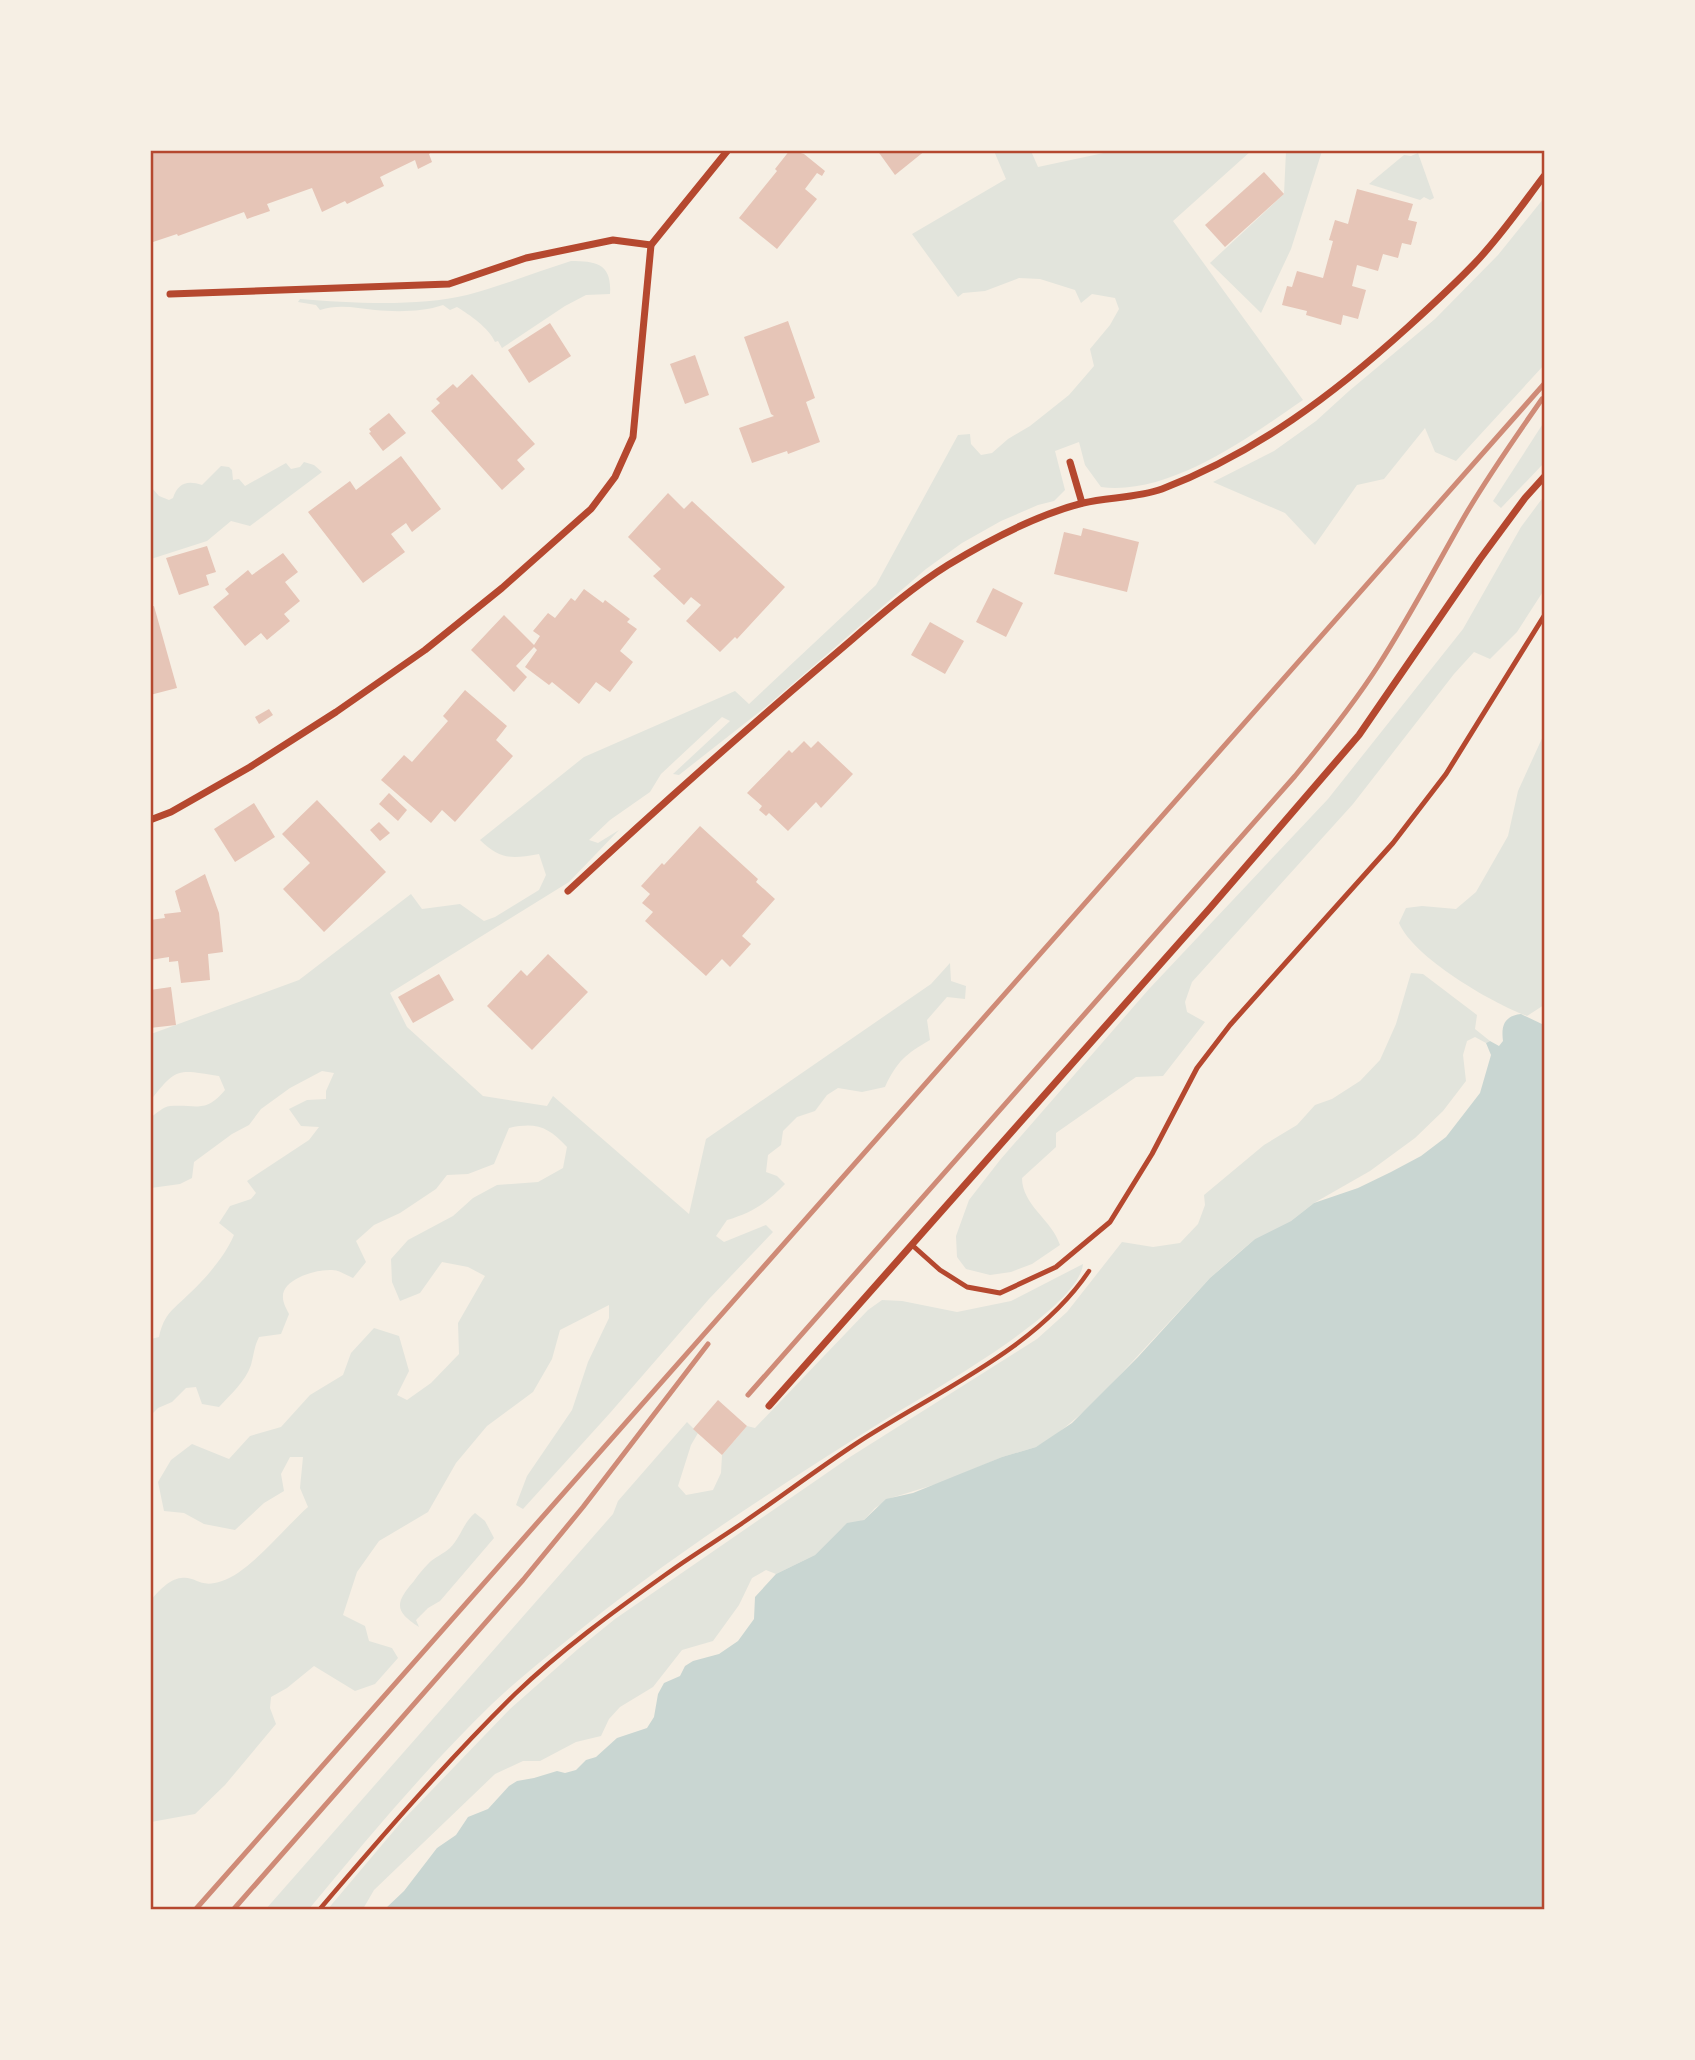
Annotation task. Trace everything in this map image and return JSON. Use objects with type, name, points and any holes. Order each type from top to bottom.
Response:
[{"type":"street","points":[[150,820],[171,812],[250,767],[425,650],[502,588],[591,509],[615,477],[633,437],[651,245],[727,150]]},
{"type":"street","points":[[568,891],[668,799],[914,589],[948,565],[992,540],[1082,503],[1157,490],[1218,464],[1295,419],[1358,372],[1448,290],[1485,251],[1545,176]]},
{"type":"street","points":[[170,294],[449,284],[526,258],[613,240],[651,245]]},
{"type":"street","points":[[1070,462],[1082,503]]},
{"type":"street","points":[[769,1406],[1210,908],[1359,734],[1480,559],[1525,498],[1545,477]]},
{"type":"lane","points":[[912,1245],[940,1270],[967,1287],[1000,1293],[1056,1268],[1110,1222],[1152,1154],[1197,1068],[1230,1025],[1401,833],[1446,774],[1545,616]]},
{"type":"path","points":[[319,1909],[463,1748],[517,1692],[569,1646],[666,1574],[858,1443],[1018,1343],[1055,1313],[1091,1268]]},
{"type":"shaded area","points":[[994,151],[1031,151],[1038,167],[1113,151],[1251,151],[1173,221],[1303,400],[1208,461],[1154,482],[1127,487],[1101,487],[1085,465],[1079,442],[1055,451],[1065,490],[1054,501],[1001,521],[962,543],[926,569],[768,705],[679,775],[673,774],[730,721],[722,717],[661,774],[650,792],[610,820],[589,840],[598,843],[619,830],[569,882],[390,993],[407,1027],[483,1096],[547,1106],[553,1096],[689,1214],[706,1139],[931,984],[950,963],[951,981],[966,986],[965,999],[947,997],[927,1020],[930,1040],[903,1059],[885,1087],[862,1092],[838,1088],[827,1095],[815,1111],[797,1117],[783,1131],[781,1145],[768,1155],[766,1172],[777,1176],[785,1184],[759,1206],[727,1220],[716,1236],[724,1242],[766,1225],[773,1232],[709,1299],[523,1509],[516,1505],[527,1476],[572,1410],[588,1362],[609,1318],[609,1305],[560,1330],[552,1359],[533,1392],[487,1426],[456,1463],[428,1512],[379,1541],[357,1572],[343,1615],[365,1626],[369,1641],[392,1648],[398,1658],[375,1684],[355,1691],[314,1666],[271,1697],[270,1708],[276,1724],[225,1785],[195,1814],[151,1822],[151,1600],[164,1586],[177,1579],[186,1578],[208,1584],[233,1576],[255,1559],[308,1507],[300,1488],[303,1457],[290,1457],[281,1474],[284,1491],[264,1503],[235,1530],[204,1524],[184,1513],[164,1511],[158,1482],[171,1460],[192,1444],[229,1459],[250,1436],[281,1427],[310,1395],[343,1375],[351,1353],[374,1328],[399,1336],[409,1371],[397,1395],[407,1400],[431,1383],[459,1354],[458,1323],[485,1276],[468,1267],[442,1262],[420,1293],[400,1301],[392,1282],[391,1259],[408,1240],[453,1216],[473,1198],[497,1185],[538,1182],[563,1168],[567,1147],[548,1131],[535,1126],[509,1128],[494,1164],[468,1174],[447,1175],[436,1189],[400,1213],[374,1225],[356,1241],[366,1262],[353,1278],[337,1271],[326,1270],[301,1276],[288,1285],[283,1298],[289,1314],[281,1334],[259,1337],[245,1377],[219,1407],[202,1404],[196,1387],[186,1388],[172,1402],[158,1408],[151,1415],[151,1339],[159,1337],[170,1312],[203,1280],[226,1251],[234,1235],[219,1223],[230,1206],[251,1199],[256,1193],[247,1181],[309,1140],[319,1127],[301,1126],[289,1109],[307,1100],[326,1099],[326,1091],[334,1073],[322,1071],[290,1088],[261,1109],[249,1125],[194,1162],[192,1178],[180,1184],[151,1188],[151,1117],[170,1106],[206,1105],[225,1090],[219,1076],[187,1072],[173,1076],[151,1100],[151,1034],[299,980],[411,894],[422,909],[460,904],[484,921],[539,890],[546,875],[539,854],[521,857],[501,855],[480,840],[584,757],[735,691],[749,704],[876,585],[958,435],[970,434],[971,444],[981,455],[992,453],[1069,395],[1094,366],[1090,349],[1110,325],[1119,309],[1115,298],[1092,294],[1081,303],[1075,290],[1040,279],[1019,278],[985,291],[963,293],[958,297],[912,234],[1006,179]]},
{"type":"shaded area","points":[[1286,151],[1322,151],[1291,249],[1261,313],[1210,263],[1284,194]]},
{"type":"shaded area","points":[[1418,153],[1434,198],[1430,200],[1424,197],[1420,200],[1369,184],[1404,155]]},
{"type":"shaded area","points":[[1544,198],[1544,365],[1456,461],[1435,452],[1425,428],[1384,479],[1357,485],[1315,545],[1285,513],[1213,482],[1274,451],[1316,421],[1435,319],[1498,255]]},
{"type":"shaded area","points":[[571,261],[601,266],[608,276],[610,294],[586,295],[502,348],[484,327],[457,307],[450,310],[443,305],[400,311],[341,307],[320,310],[316,305],[298,302],[300,299],[384,303],[448,299]]},
{"type":"shaded area","points":[[1544,422],[1544,463],[1501,508],[1493,501]]},
{"type":"shaded area","points":[[304,462],[314,465],[322,472],[250,526],[231,521],[207,541],[151,559],[151,487],[159,496],[169,500],[184,484],[202,485],[221,466],[229,467],[233,480],[239,479],[245,486],[286,463],[291,469],[300,467]]},
{"type":"shaded area","points":[[1544,496],[1544,590],[1517,632],[1490,659],[1474,652],[1353,804],[1192,982],[1185,1002],[1187,1012],[1205,1022],[1163,1076],[1136,1077],[1056,1133],[1056,1147],[1022,1178],[1027,1196],[1060,1245],[1032,1264],[1011,1272],[990,1275],[966,1269],[957,1257],[956,1236],[969,1200],[1000,1160],[1149,989],[1328,799],[1463,629],[1521,527]]},
{"type":"shaded area","points":[[1544,734],[1544,1005],[1527,1016],[1494,1001],[1456,978],[1420,950],[1407,937],[1399,923],[1406,908],[1422,906],[1456,909],[1476,892],[1508,836],[1518,791]]},
{"type":"shaded area","points":[[1411,973],[1423,974],[1477,1015],[1475,1029],[1490,1041],[1486,1043],[1475,1037],[1467,1041],[1463,1055],[1466,1081],[1443,1111],[1415,1138],[1370,1171],[1314,1203],[1291,1221],[1255,1239],[1210,1278],[1093,1404],[1051,1439],[943,1482],[891,1498],[875,1508],[864,1520],[842,1528],[815,1555],[776,1574],[766,1570],[752,1578],[739,1605],[713,1641],[682,1650],[653,1687],[620,1707],[609,1719],[601,1736],[576,1742],[540,1761],[523,1761],[495,1774],[374,1890],[363,1909],[327,1910],[403,1820],[510,1709],[615,1619],[850,1457],[1037,1339],[1067,1312],[1122,1242],[1153,1247],[1180,1243],[1198,1224],[1205,1205],[1204,1195],[1264,1145],[1297,1125],[1315,1105],[1332,1099],[1360,1081],[1380,1060],[1396,1024]]},
{"type":"shaded area","points":[[1521,1014],[1544,1025],[1544,1909],[385,1909],[404,1891],[437,1848],[456,1835],[468,1817],[488,1809],[509,1786],[517,1781],[557,1771],[565,1773],[576,1770],[617,1738],[647,1728],[654,1717],[658,1694],[664,1683],[680,1676],[685,1666],[693,1661],[719,1654],[738,1641],[754,1619],[755,1597],[776,1574],[815,1555],[847,1523],[864,1520],[886,1499],[913,1493],[1002,1457],[1036,1447],[1072,1423],[1138,1357],[1210,1278],[1255,1239],[1291,1221],[1314,1203],[1358,1188],[1421,1156],[1446,1137],[1480,1093],[1491,1055],[1486,1043],[1490,1041],[1499,1046],[1503,1041],[1507,1019]]},
{"type":"shaded area","points":[[1083,1264],[1075,1282],[1057,1303],[1031,1326],[724,1524],[643,1581],[528,1672],[444,1753],[309,1909],[265,1910],[613,1514],[618,1501],[687,1422],[698,1433],[691,1445],[678,1486],[686,1495],[713,1490],[721,1473],[722,1455],[747,1426],[755,1428],[868,1310],[882,1300],[902,1301],[957,1312],[1011,1301]]},
{"type":"shaded area","points":[[475,1513],[485,1521],[494,1538],[440,1601],[416,1620],[419,1627],[401,1611],[403,1595],[433,1559],[454,1544]]},
{"type":"building","points":[[150,150],[434,150],[429,154],[432,162],[418,169],[415,160],[380,177],[384,186],[347,204],[345,201],[322,212],[312,188],[267,204],[270,211],[247,219],[244,212],[178,236],[177,234],[153,242],[150,235]]},
{"type":"building","points":[[790,150],[804,154],[825,171],[822,176],[817,173],[805,189],[817,199],[777,249],[739,218],[777,171],[775,169]]},
{"type":"building","points":[[877,150],[926,150],[895,175]]},
{"type":"building","points":[[1264,172],[1284,194],[1225,247],[1205,225]]},
{"type":"building","points":[[1357,189],[1413,204],[1408,220],[1417,222],[1411,245],[1402,243],[1398,258],[1383,254],[1378,271],[1357,265],[1352,286],[1366,290],[1358,319],[1343,315],[1341,325],[1306,315],[1307,311],[1282,305],[1287,286],[1292,287],[1297,271],[1323,278],[1333,241],[1329,240],[1335,220],[1348,224]]},
{"type":"building","points":[[788,321],[815,398],[806,402],[820,442],[752,463],[739,428],[774,416],[744,337]]},
{"type":"building","points":[[550,323],[571,356],[529,383],[508,350]]},
{"type":"building","points":[[695,355],[709,395],[685,404],[670,364]]},
{"type":"building","points":[[472,374],[535,444],[517,460],[525,469],[502,490],[431,411],[440,403],[436,399],[453,384],[457,388]]},
{"type":"building","points":[[389,413],[406,433],[383,451],[369,433],[369,429]]},
{"type":"building","points":[[401,456],[441,509],[412,532],[406,523],[391,534],[405,552],[363,583],[308,512],[350,481],[356,490]]},
{"type":"building","points":[[668,493],[684,509],[692,501],[785,587],[737,639],[735,637],[720,652],[686,621],[701,605],[691,597],[684,605],[653,576],[661,569],[628,537]]},
{"type":"building","points":[[1083,528],[1139,542],[1127,592],[1054,574],[1064,532],[1081,536]]},
{"type":"building","points":[[207,546],[216,572],[206,575],[209,585],[179,595],[166,558]]},
{"type":"building","points":[[283,553],[298,572],[285,582],[300,601],[284,614],[290,621],[267,640],[261,633],[245,646],[213,607],[229,594],[225,589],[248,570],[252,575]]},
{"type":"building","points":[[993,588],[1023,603],[1006,637],[976,622]]},
{"type":"building","points":[[584,589],[603,603],[605,600],[630,619],[627,622],[637,629],[620,651],[633,662],[610,692],[596,682],[579,704],[552,682],[549,685],[525,667],[537,650],[534,647],[516,666],[527,677],[514,692],[471,650],[504,615],[534,645],[540,636],[533,631],[548,613],[555,618],[571,598],[575,601]]},
{"type":"building","points":[[154,606],[177,688],[150,695],[150,607]]},
{"type":"building","points":[[930,622],[964,641],[945,674],[911,655]]},
{"type":"building","points":[[465,690],[507,726],[496,740],[513,756],[455,822],[442,810],[431,823],[381,780],[404,755],[412,762],[448,721],[443,716]]},
{"type":"building","points":[[269,709],[273,715],[259,724],[255,717]]},
{"type":"building","points":[[804,741],[811,748],[818,741],[853,774],[821,808],[816,802],[788,831],[769,813],[766,816],[759,810],[762,806],[747,793],[789,750],[792,753]]},
{"type":"building","points":[[389,793],[407,810],[398,821],[379,804]]},
{"type":"building","points":[[317,800],[386,872],[324,932],[283,889],[310,863],[282,834]]},
{"type":"building","points":[[254,803],[275,837],[235,862],[214,829]]},
{"type":"building","points":[[379,822],[390,833],[380,841],[370,830]]},
{"type":"building","points":[[700,826],[758,879],[756,882],[775,899],[742,936],[751,944],[730,967],[722,959],[706,976],[645,921],[653,912],[642,903],[650,894],[641,886]]},
{"type":"building","points":[[205,874],[219,913],[223,952],[208,954],[210,980],[181,983],[178,961],[169,962],[169,957],[150,960],[150,920],[165,918],[164,914],[181,912],[175,891]]},
{"type":"building","points":[[548,954],[588,992],[532,1050],[487,1006],[521,970],[527,976]]},
{"type":"building","points":[[439,974],[454,1000],[413,1023],[398,997]]},
{"type":"building","points":[[171,987],[176,1025],[150,1028],[150,990]]},
{"type":"building","points":[[718,1400],[747,1426],[722,1455],[693,1429]]},
{"type":"railway","points":[[195,1910],[1544,384]]},
{"type":"railway","points":[[748,1395],[1295,776],[1327,736],[1378,666],[1472,503],[1542,399]]},
{"type":"railway","points":[[233,1910],[523,1580],[583,1507],[708,1344]]}]
